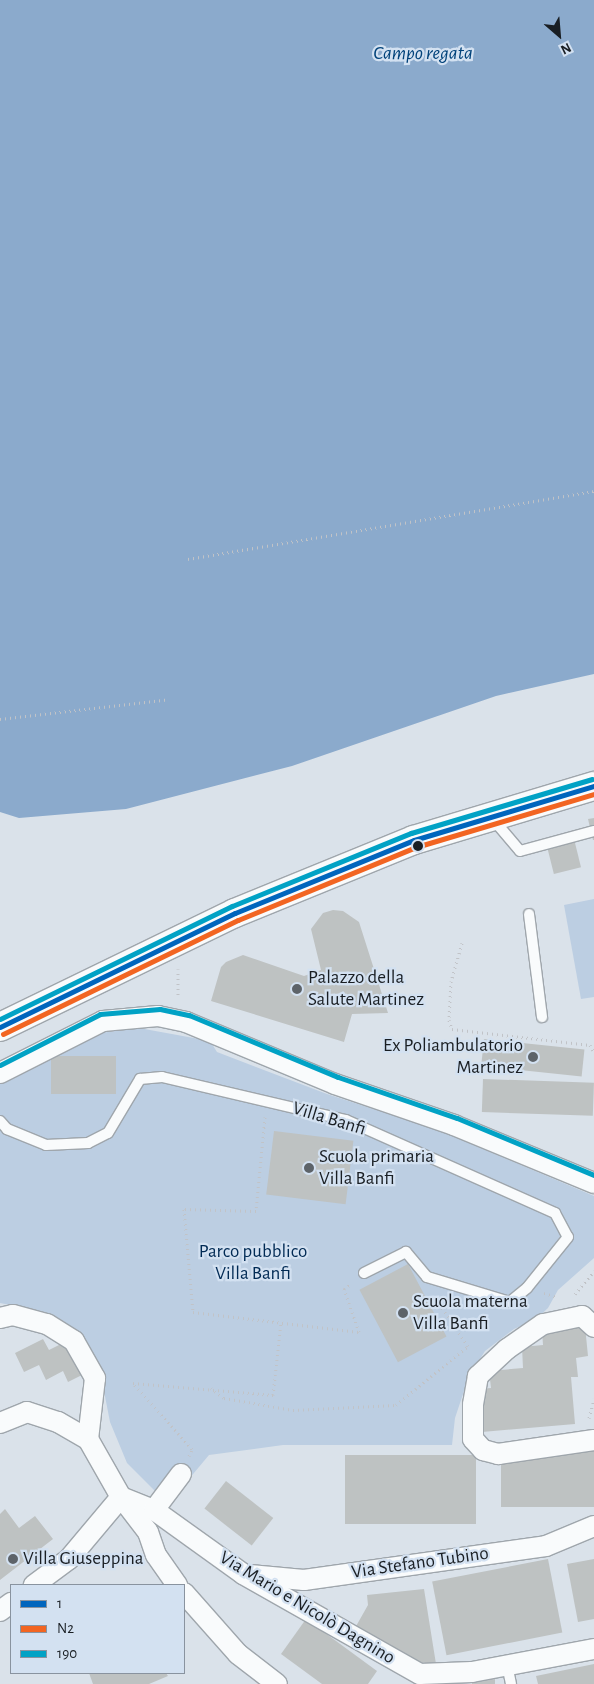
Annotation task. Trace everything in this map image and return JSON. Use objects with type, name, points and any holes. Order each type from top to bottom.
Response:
[{"type":"main road","points":[[0,1027],[235,913],[414,840],[594,786]]},
{"type":"street","points":[[0,1073],[102,1021],[158,1016],[178,1020],[335,1084],[454,1125],[594,1183]]},
{"type":"street","points":[[0,1318],[13,1315],[47,1324],[74,1341],[96,1378],[88,1439]]},
{"type":"street","points":[[594,1327],[582,1316],[543,1324],[507,1349],[478,1376],[474,1391],[473,1439],[483,1450],[498,1454],[594,1440]]},
{"type":"street","points":[[0,1423],[27,1412],[58,1422],[88,1439],[121,1497],[148,1532],[156,1555],[176,1584]]},
{"type":"street","points":[[154,1510],[181,1474]]},
{"type":"street","points":[[35,1584],[69,1559],[121,1497]]},
{"type":"street","name":"Via Mario e Nicolò Dagnino","points":[[121,1497],[154,1510],[243,1574],[420,1674],[472,1672],[509,1675],[594,1649]]},
{"type":"street","name":"Via Stefano Tubino","points":[[243,1574],[304,1580],[546,1546],[594,1526]]},
{"type":"street","points":[[185,1594],[238,1654],[277,1684]]},
{"type":"lane","points":[[491,817],[520,852],[594,831]]},
{"type":"lane","points":[[529,914],[542,1017]]},
{"type":"lane","name":"Villa Banfi","points":[[0,1121],[7,1129],[46,1145],[88,1143],[108,1133],[140,1079],[162,1077],[346,1120],[555,1213],[568,1238],[527,1288],[510,1302],[427,1277]]},
{"type":"lane","points":[[364,1273],[406,1252],[427,1277]]},
{"type":"path","points":[[188,559],[594,491]]},
{"type":"path","points":[[0,719],[169,699]]},
{"type":"path","points":[[462,943],[451,981],[449,1020],[452,1029],[590,1044],[594,1052]]},
{"type":"path","points":[[178,961],[178,1020]]},
{"type":"path","points":[[267,1102],[256,1211],[184,1209],[193,1312],[359,1332],[344,1289],[364,1273]]},
{"type":"path","points":[[570,1300],[594,1271]]},
{"type":"path","points":[[211,1388],[224,1398],[293,1410],[396,1405],[468,1346],[439,1307],[427,1277]]},
{"type":"path","points":[[527,1288],[564,1299]]},
{"type":"path","points":[[181,1474],[192,1449],[134,1383],[273,1394],[280,1323]]},
{"type":"green space","points":[[594,899],[594,997],[581,999],[564,905]]},
{"type":"green space","name":"Parco pubblico Villa Banfi","points":[[139,1028],[210,1041],[217,1052],[327,1094],[438,1130],[594,1196],[594,1258],[558,1290],[548,1308],[536,1319],[514,1329],[485,1351],[469,1376],[455,1418],[452,1445],[283,1445],[209,1455],[168,1504],[127,1463],[110,1422],[102,1381],[92,1351],[73,1330],[41,1311],[0,1303],[0,1083],[92,1034]]},
{"type":"water","name":"Campo regata","points":[[0,0],[594,0],[594,674],[496,696],[292,766],[126,809],[19,818],[0,812]]},
{"type":"building","points":[[594,818],[594,840],[593,840],[588,819]]},
{"type":"building","points":[[574,839],[581,867],[554,874],[547,846]]},
{"type":"building","name":"Palazzo della Salute Martinez","points":[[333,910],[343,911],[359,922],[388,1013],[352,1014],[344,1042],[211,1001],[221,967],[226,962],[243,955],[304,976],[321,970],[311,929],[323,913]]},
{"type":"building","name":"Ex Poliambulatorio Martinez","points":[[484,1039],[584,1050],[582,1076],[481,1066]]},
{"type":"building","points":[[51,1056],[116,1056],[116,1094],[51,1094]]},
{"type":"building","points":[[483,1079],[594,1083],[593,1116],[482,1112]]},
{"type":"building","name":"Scuola primaria Villa Banfi","points":[[274,1131],[353,1141],[346,1204],[266,1195]]},
{"type":"building","name":"Scuola materna Villa Banfi","points":[[408,1264],[446,1336],[398,1362],[359,1290]]},
{"type":"building","points":[[585,1326],[588,1356],[576,1358],[578,1377],[571,1377],[575,1424],[482,1432],[479,1389],[491,1388],[489,1371],[523,1368],[522,1347],[543,1345],[542,1330]]},
{"type":"building","points":[[43,1339],[49,1350],[65,1342],[82,1375],[68,1382],[63,1371],[46,1380],[39,1365],[24,1372],[15,1353]]},
{"type":"building","points":[[501,1447],[594,1447],[594,1507],[501,1507]]},
{"type":"building","points":[[345,1455],[476,1455],[476,1524],[345,1524]]},
{"type":"building","points":[[226,1481],[273,1518],[252,1546],[204,1509]]},
{"type":"building","name":"Villa Giuseppina","points":[[5,1509],[19,1528],[35,1516],[53,1539],[0,1580],[0,1514]]},
{"type":"building","points":[[548,1559],[562,1633],[446,1655],[432,1582]]},
{"type":"building","points":[[594,1559],[594,1619],[578,1622],[567,1564]]},
{"type":"building","points":[[424,1589],[436,1664],[416,1662],[355,1628],[368,1605],[367,1595]]},
{"type":"building","points":[[306,1619],[377,1671],[368,1684],[322,1684],[281,1654]]},
{"type":"building","points":[[594,1664],[594,1684],[538,1684],[536,1676]]},
{"type":"building","points":[[89,1674],[167,1674],[168,1676],[149,1684],[93,1684]]},
{"type":"building","points":[[495,1679],[495,1684],[472,1684],[472,1683]]},
{"type":"transit line","name":"190","points":[[0,1019],[232,906],[411,833],[592,779]]},
{"type":"transit line","name":"1","points":[[0,1027],[235,913],[414,840],[594,786]]},
{"type":"transit line","name":"N2","points":[[3,1034],[238,920],[416,847],[594,794]]},
{"type":"transit line","name":"190","points":[[0,1065],[100,1014],[160,1009],[189,1015],[338,1077],[457,1118],[594,1175]]},
{"type":"place","name":"Palazzo della Salute Martinez","points":[[297,989]]},
{"type":"place","name":"Ex Poliambulatorio Martinez","points":[[533,1057]]},
{"type":"place","name":"Scuola primaria Villa Banfi","points":[[309,1168]]},
{"type":"place","name":"Scuola materna Villa Banfi","points":[[403,1313]]},
{"type":"place","name":"Villa Giuseppina","points":[[13,1559]]}]
